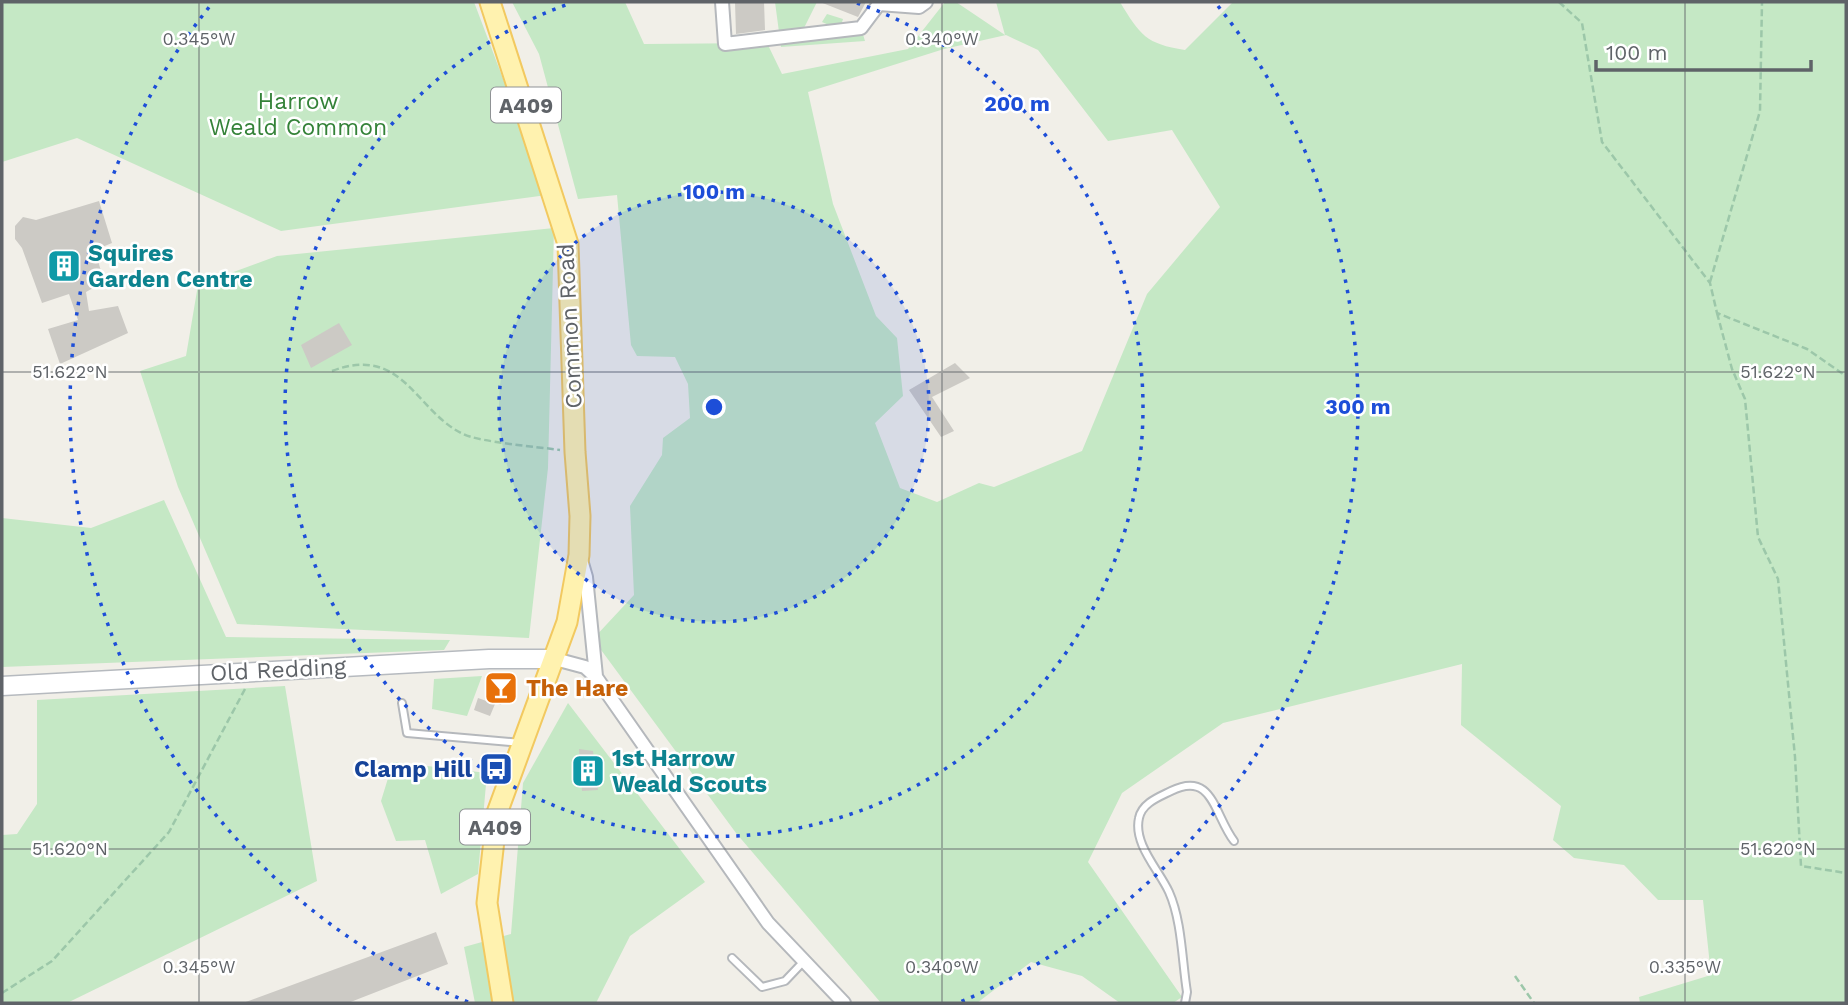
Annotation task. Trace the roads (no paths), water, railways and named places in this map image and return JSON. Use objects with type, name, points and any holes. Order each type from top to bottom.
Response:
[{"type":"main road","name":"Common Road","points":[[490,2],[568,244],[575,452],[580,516],[579,555],[574,595],[555,659]]},
{"type":"main road","name":"A409","points":[[503,1003],[487,903],[496,813],[555,659]]},
{"type":"street","points":[[722,2],[725,44],[862,28],[879,4],[919,7],[926,2]]},
{"type":"street","points":[[579,555],[586,577],[596,677]]},
{"type":"street","name":"Old Redding","points":[[2,686],[489,659],[555,659]]},
{"type":"street","points":[[555,659],[585,667],[596,677],[768,923],[845,1003]]},
{"type":"lane","points":[[402,703],[407,733],[523,743]]},
{"type":"lane","points":[[1185,1003],[1187,992],[1170,893],[1140,836],[1139,817],[1148,803],[1186,783],[1198,785],[1214,802],[1223,826],[1234,841]]},
{"type":"lane","points":[[732,958],[762,987],[785,981],[804,961]]},
{"type":"place","name":"Squires Garden Centre","points":[[64,266]]},
{"type":"place","name":"The Hare","points":[[501,688]]},
{"type":"place","name":"Clamp Hill","points":[[496,769]]},
{"type":"place","name":"1st Harrow Weald Scouts","points":[[588,771]]},
{"type":"park label","name":"Harrow Weald Common","points":[[298,114]]}]
